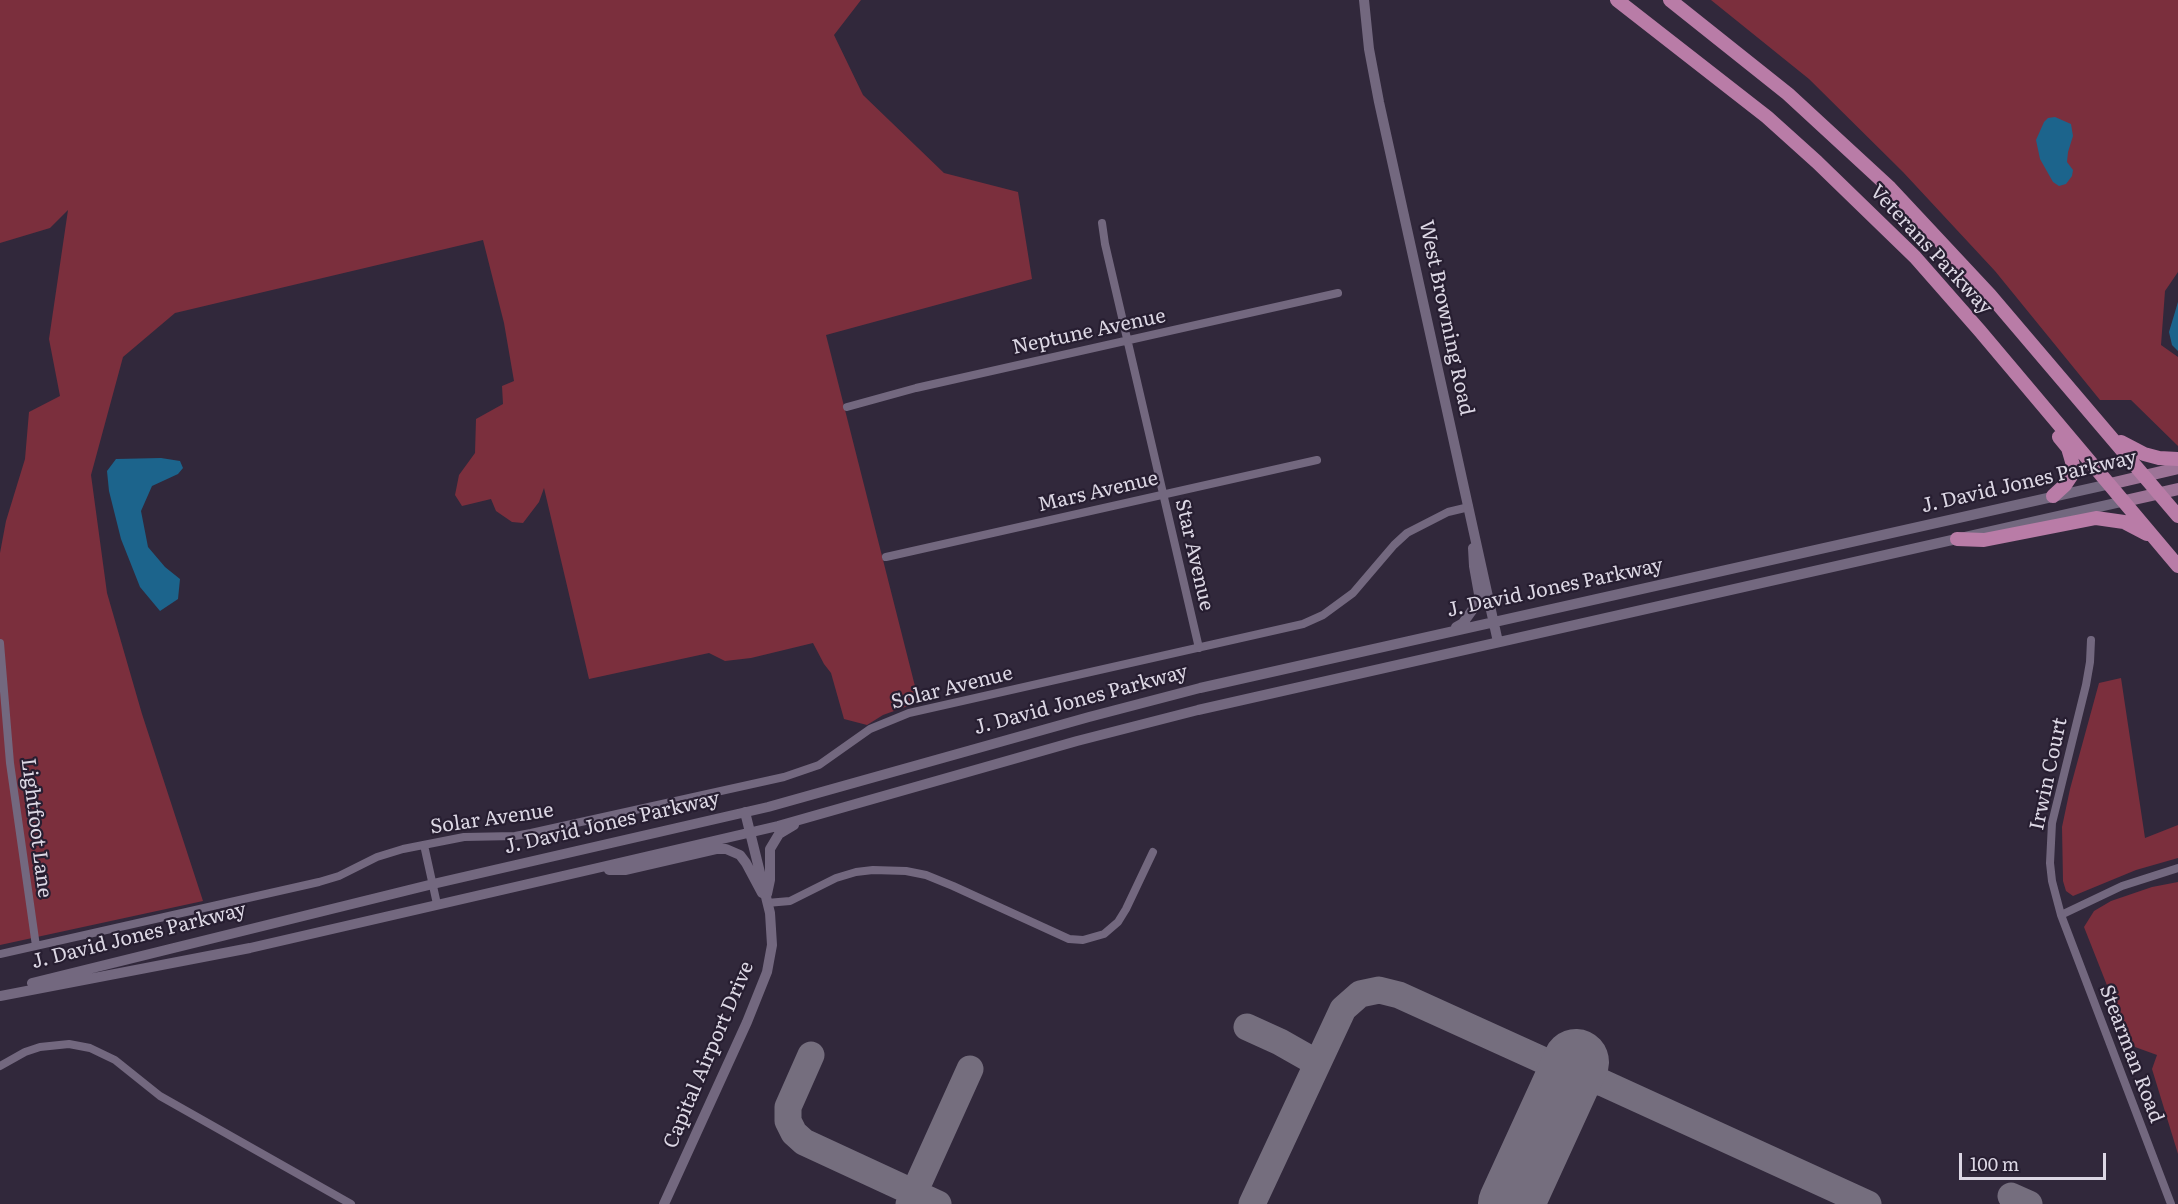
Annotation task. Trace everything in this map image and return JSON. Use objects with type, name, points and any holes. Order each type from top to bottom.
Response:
[{"type":"highway","name":"Veterans Parkway","points":[[1617,0],[1767,117],[1915,257],[2178,566]]},
{"type":"highway","name":"Veterans Parkway","points":[[1670,0],[1788,94],[1890,188],[1983,287],[2178,516]]},
{"type":"highway","points":[[1980,331],[1986,350],[2058,435],[2072,457],[2071,476],[2053,496]]},
{"type":"highway","points":[[2108,433],[2129,448],[2144,454],[2178,459]]},
{"type":"highway","points":[[1957,539],[1984,540],[2096,518],[2113,519],[2135,526],[2163,549]]},
{"type":"main road","name":"West Browning Road","points":[[1364,0],[1373,72],[1498,642]]},
{"type":"main road","name":"J. David Jones Parkway","points":[[0,992],[433,884],[857,784],[1078,720],[1200,688],[2178,468]]},
{"type":"main road","name":"J. David Jones Parkway","points":[[0,996],[250,948],[750,833],[1077,741],[1198,710],[2178,489]]},
{"type":"main road","points":[[1447,632],[1463,623],[1478,602],[1473,524]]},
{"type":"main road","name":"Capital Airport Drive","points":[[664,1204],[765,981],[772,945],[767,900],[745,812]]},
{"type":"main road","points":[[767,900],[770,880],[769,858],[773,843],[779,834],[808,817]]},
{"type":"main road","points":[[593,869],[626,870],[717,849],[726,849],[740,855],[767,900]]},
{"type":"street","name":"Star Avenue","points":[[1102,223],[1198,648]]},
{"type":"street","name":"Neptune Avenue","points":[[847,407],[916,388],[1338,294]]},
{"type":"street","name":"Mars Avenue","points":[[886,557],[1317,460]]},
{"type":"street","name":"Solar Avenue","points":[[0,954],[319,882],[339,876],[377,857],[424,845],[464,837],[514,836],[531,833],[784,777],[819,765],[870,729],[909,713],[1303,624],[1323,615],[1353,593],[1407,533],[1448,512],[1469,507]]},
{"type":"street","name":"Irwin Court","points":[[2061,915],[2050,863],[2052,823],[2086,685],[2091,640]]},
{"type":"street","name":"Lightfoot Lane","points":[[0,643],[12,775],[36,946]]},
{"type":"street","points":[[424,845],[437,904]]},
{"type":"street","points":[[767,900],[790,901],[836,878],[856,872],[906,871],[926,875],[953,886],[1069,939],[1083,940],[1104,934],[1118,922],[1153,852]]},
{"type":"street","points":[[2061,915],[2122,886],[2178,868]]},
{"type":"street","name":"Stearman Road","points":[[2061,915],[2170,1204]]},
{"type":"street","points":[[0,1066],[25,1052],[40,1047],[69,1044],[104,1053],[160,1096],[351,1204]]},
{"type":"shaded area","points":[[0,0],[861,0],[834,35],[863,95],[944,173],[1018,192],[1032,279],[826,335],[919,702],[883,715],[867,725],[844,719],[831,673],[813,643],[751,658],[725,661],[709,653],[589,679],[544,488],[539,502],[523,523],[512,522],[496,511],[491,499],[462,506],[455,495],[459,475],[475,453],[476,419],[503,404],[502,386],[514,381],[504,323],[483,240],[175,313],[123,357],[91,475],[107,593],[142,714],[203,901],[0,945],[0,553],[6,521],[25,459],[29,412],[60,396],[49,339],[68,210],[50,228],[0,243]]},
{"type":"shaded area","points":[[1711,0],[2178,0],[2178,272],[2165,291],[2161,345],[2178,357],[2178,446],[2131,400],[2100,400],[1995,271],[1903,172],[1809,79]]},
{"type":"shaded area","points":[[2121,678],[2145,838],[2178,825],[2178,858],[2136,870],[2073,896],[2066,891],[2063,881],[2062,827],[2070,789],[2099,683]]},
{"type":"shaded area","points":[[2178,882],[2178,1154],[2152,1069],[2157,1055],[2135,1047],[2125,1031],[2084,927],[2094,911],[2111,901],[2152,887]]},
{"type":"water","points":[[2055,117],[2071,124],[2073,136],[2067,162],[2073,170],[2072,176],[2066,184],[2059,186],[2053,182],[2040,159],[2036,140],[2044,122],[2048,118]]},
{"type":"water","points":[[2178,302],[2178,351],[2172,345],[2169,332]]},
{"type":"water","points":[[161,458],[180,461],[183,468],[178,474],[152,486],[141,511],[148,547],[165,567],[180,579],[178,599],[160,611],[140,587],[121,539],[109,491],[107,471],[116,459]]},
{"type":"taxiway","points":[[1252,1204],[1343,1009],[1360,994],[1379,990],[1399,995],[1571,1073],[1603,1083],[1868,1204]]},
{"type":"taxiway","points":[[1247,1027],[1317,1063]]},
{"type":"taxiway","points":[[811,1055],[788,1107],[788,1121],[794,1133],[804,1142],[938,1204]]},
{"type":"taxiway","points":[[909,1204],[970,1069]]},
{"type":"taxiway","points":[[2011,1196],[2029,1204]]},
{"type":"runway","points":[[1511,1204],[1576,1062]]}]
